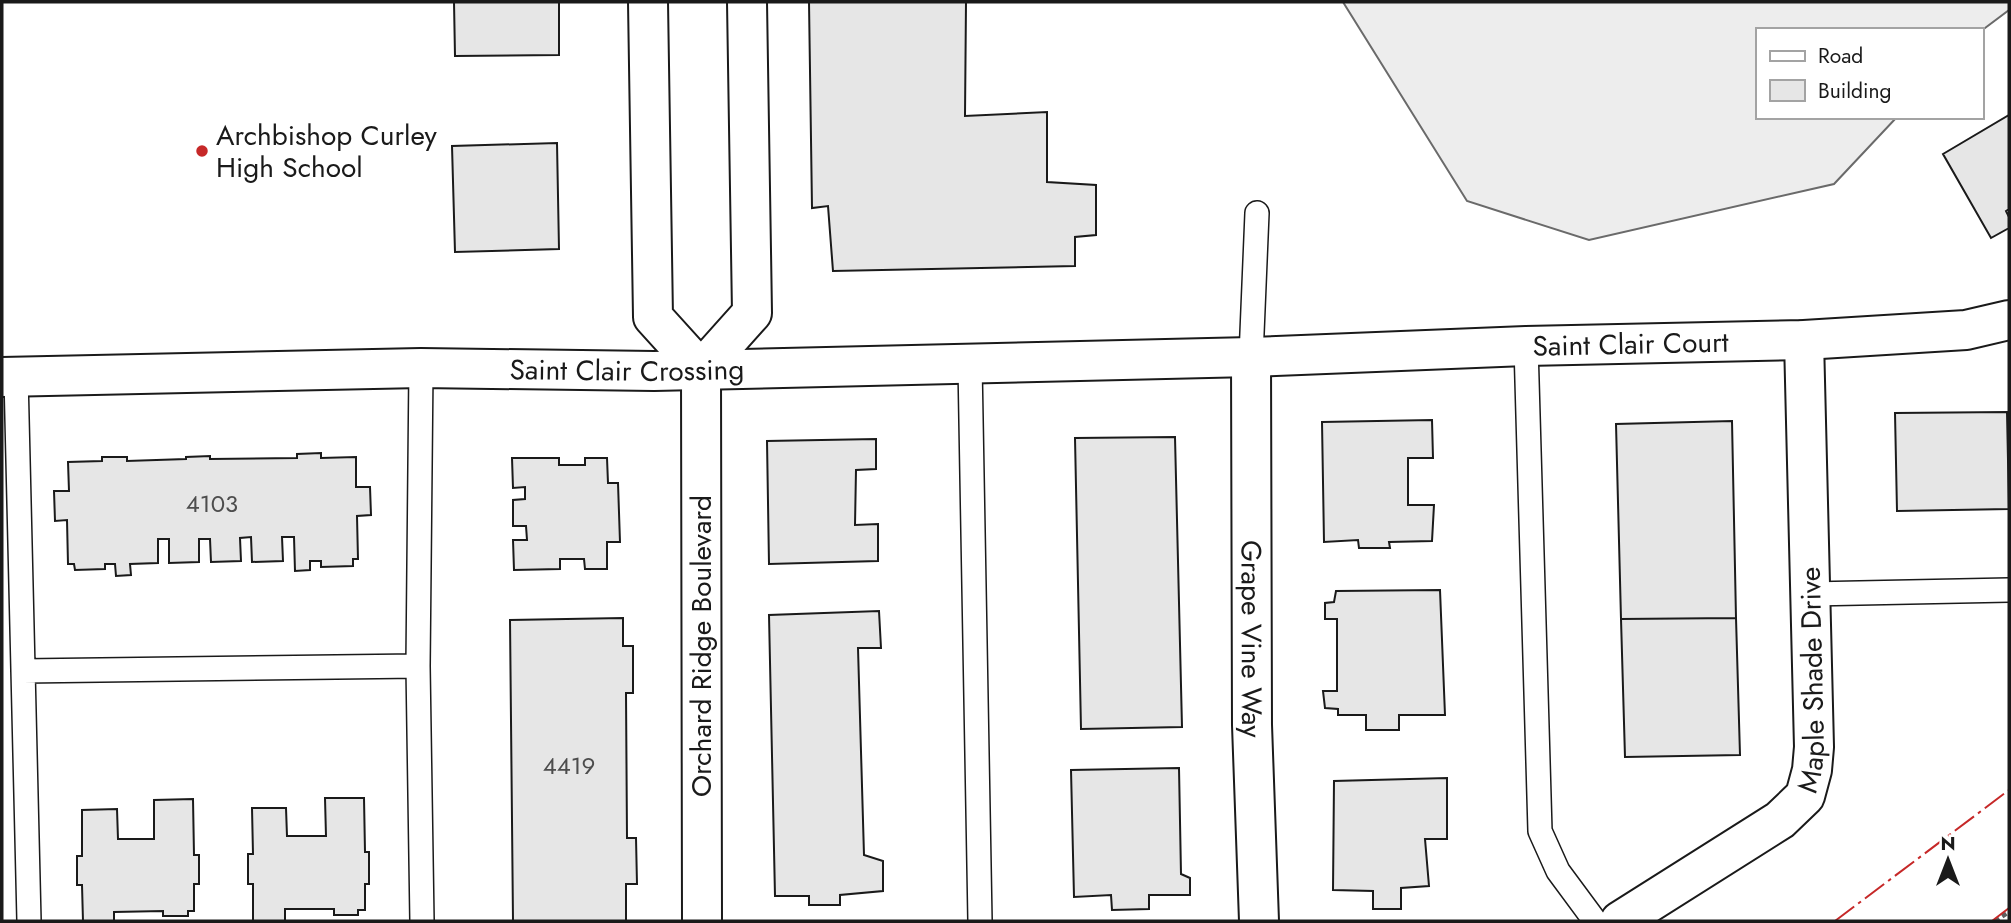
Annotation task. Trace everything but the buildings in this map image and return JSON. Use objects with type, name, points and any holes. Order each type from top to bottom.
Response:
[{"type":"street","points":[[648,2],[653,317],[701,370],[752,313],[747,2]]},
{"type":"street","name":"Saint Clair Court","points":[[1251,357],[1526,346],[1804,340],[1966,330],[2009,320]]},
{"type":"street","name":"Maple Shade Drive","points":[[1620,921],[1780,820],[1805,796],[1812,770],[1814,747],[1804,340]]},
{"type":"street","name":"Saint Clair Crossing","points":[[9,377],[421,368],[701,370],[1251,357]]},
{"type":"street","name":"Grape Vine Way","points":[[1251,357],[1252,725],[1259,921]]},
{"type":"street","name":"Orchard Ridge Boulevard","points":[[701,370],[702,921]]},
{"type":"lane","points":[[1251,357],[1256,213]]},
{"type":"lane","points":[[1526,346],[1540,831],[1558,871],[1595,921]]},
{"type":"lane","points":[[970,364],[980,921]]},
{"type":"lane","points":[[421,368],[418,666],[422,921]]},
{"type":"lane","points":[[9,377],[23,671],[29,921]]},
{"type":"lane","points":[[1810,594],[2009,590]]},
{"type":"lane","points":[[23,671],[418,666]]},
{"type":"path","points":[[1995,921],[2009,912]]},
{"type":"shaded area","points":[[1343,2],[2009,2],[2009,10],[1983,30],[1756,28],[1756,119],[1895,119],[1834,184],[1589,240],[1467,201]]},
{"type":"power","points":[[1835,921],[2009,790]]},
{"type":"power","points":[[1992,921],[2009,908]]},
{"type":"place","name":"Archbishop Curley High School","points":[[202,151]]}]
